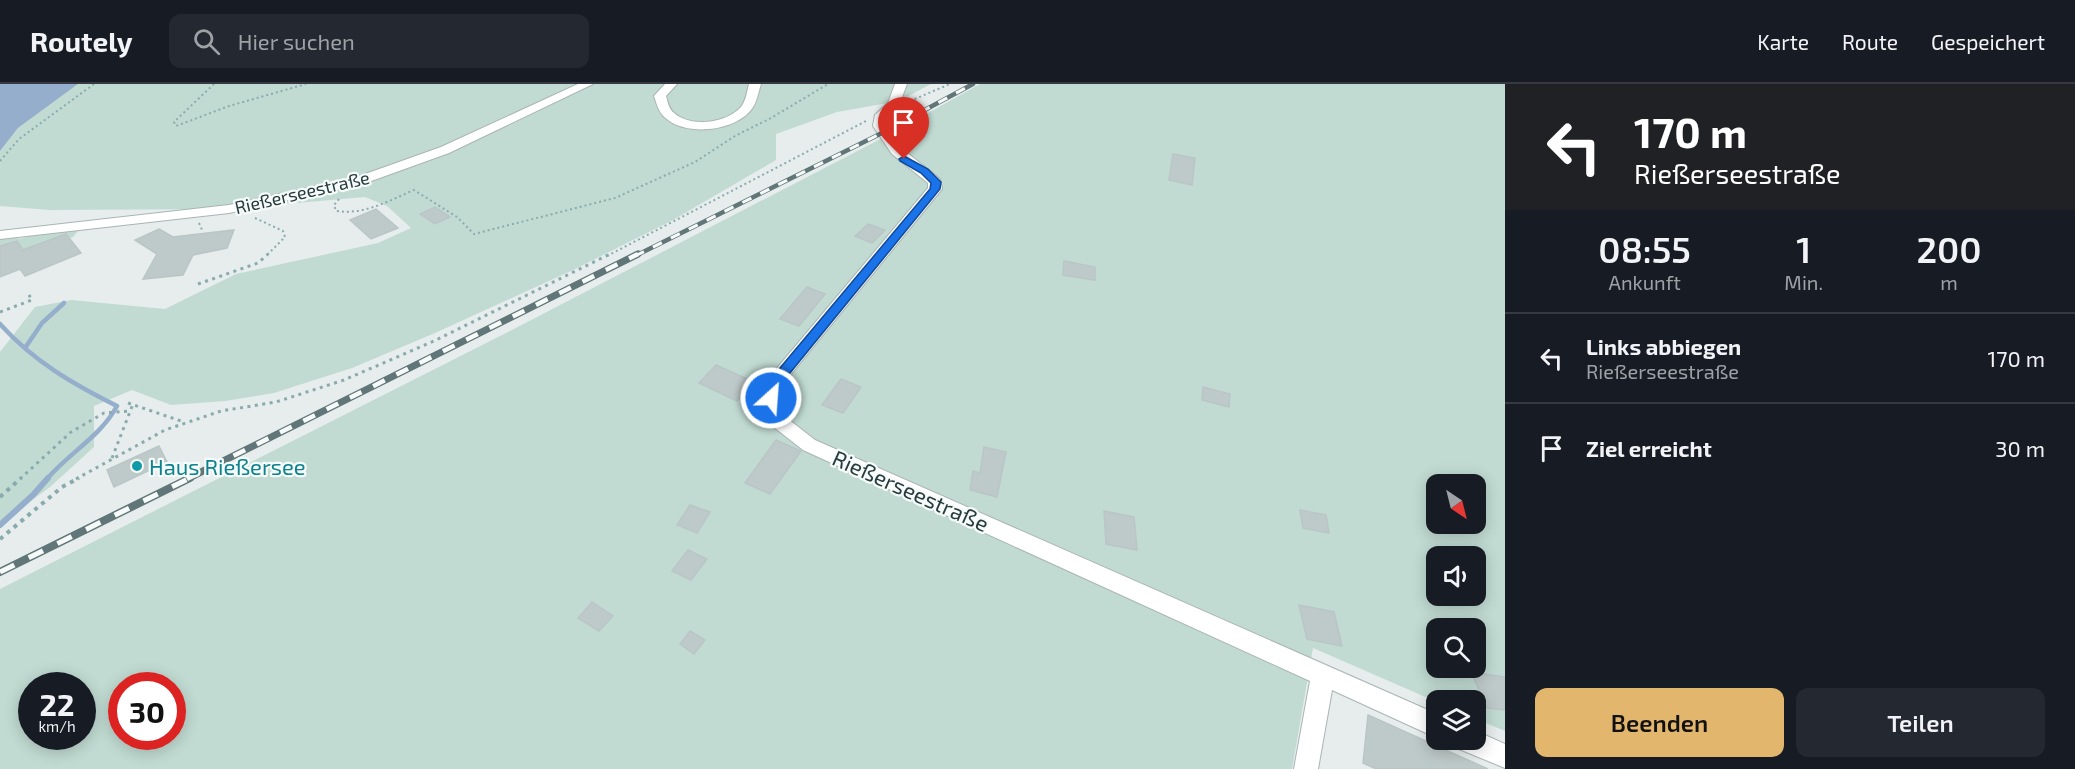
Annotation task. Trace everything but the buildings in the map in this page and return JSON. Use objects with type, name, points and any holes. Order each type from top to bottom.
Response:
[{"type":"street","name":"Rießerseestraße","points":[[0,235],[230,209],[349,183],[445,150],[587,84]]},
{"type":"street","points":[[670,84],[660,96],[661,109],[669,117],[702,126],[734,120],[748,108],[755,84]]},
{"type":"street","points":[[881,115],[893,105],[901,84]]},
{"type":"street","name":"Rießerseestraße","points":[[881,115],[879,126],[886,139],[904,159],[924,171],[936,182],[935,189],[784,371],[771,398],[781,423],[809,445],[1426,721]]},
{"type":"street","points":[[1306,769],[1323,675]]},
{"type":"street","points":[[1486,748],[1505,756]]},
{"type":"path","points":[[0,161],[19,139],[94,84]]},
{"type":"path","points":[[214,84],[174,122],[176,126],[229,106],[306,84]]},
{"type":"path","points":[[349,183],[347,192],[334,205],[336,211],[343,213],[365,211],[414,190],[449,212],[474,234],[615,198],[695,162],[735,136],[828,84]]},
{"type":"path","points":[[0,539],[62,487],[165,430],[221,411],[276,402],[333,384],[434,341],[676,222],[843,135],[857,125],[950,84]]},
{"type":"path","points":[[198,284],[258,263],[280,244],[285,237],[284,231],[250,216]]},
{"type":"path","points":[[0,312],[32,300],[29,295]]},
{"type":"path","points":[[128,402],[186,422]]},
{"type":"path","points":[[112,458],[133,404]]},
{"type":"path","points":[[0,497],[71,432],[104,413],[130,411]]},
{"type":"green space","points":[[78,84],[931,84],[899,101],[837,112],[776,134],[776,160],[673,220],[573,270],[352,368],[274,393],[225,401],[171,405],[132,390],[94,406],[94,447],[50,487],[0,523],[0,352],[35,307],[71,300],[165,309],[236,274],[378,243],[411,228],[387,206],[365,197],[229,209],[50,210],[0,206],[0,151],[18,128]]},
{"type":"green space","points":[[980,84],[1505,84],[1505,731],[1486,723],[1486,690],[1426,690],[1426,697],[1313,648],[1292,769],[0,769],[0,589],[506,333],[896,131]]},
{"type":"green space","points":[[78,231],[73,237],[70,238],[66,234],[23,250],[17,240],[0,246],[0,239],[17,236],[19,239],[33,235]]},
{"type":"water","points":[[0,84],[78,84],[18,128],[0,151]]},
{"type":"waterway","points":[[25,348],[42,323],[64,303]]},
{"type":"waterway","points":[[0,324],[54,371],[117,406],[102,427],[47,479]]},
{"type":"waterway","points":[[0,525],[48,478]]},
{"type":"railway","points":[[635,256],[882,133],[973,84]]},
{"type":"railway","points":[[187,479],[638,254]]},
{"type":"railway","points":[[0,572],[190,478]]},
{"type":"place","name":"Haus Rießersee","points":[[137,466]]},
{"type":"route","points":[[771,398],[784,371],[935,189],[936,182],[924,171],[904,159]]}]
